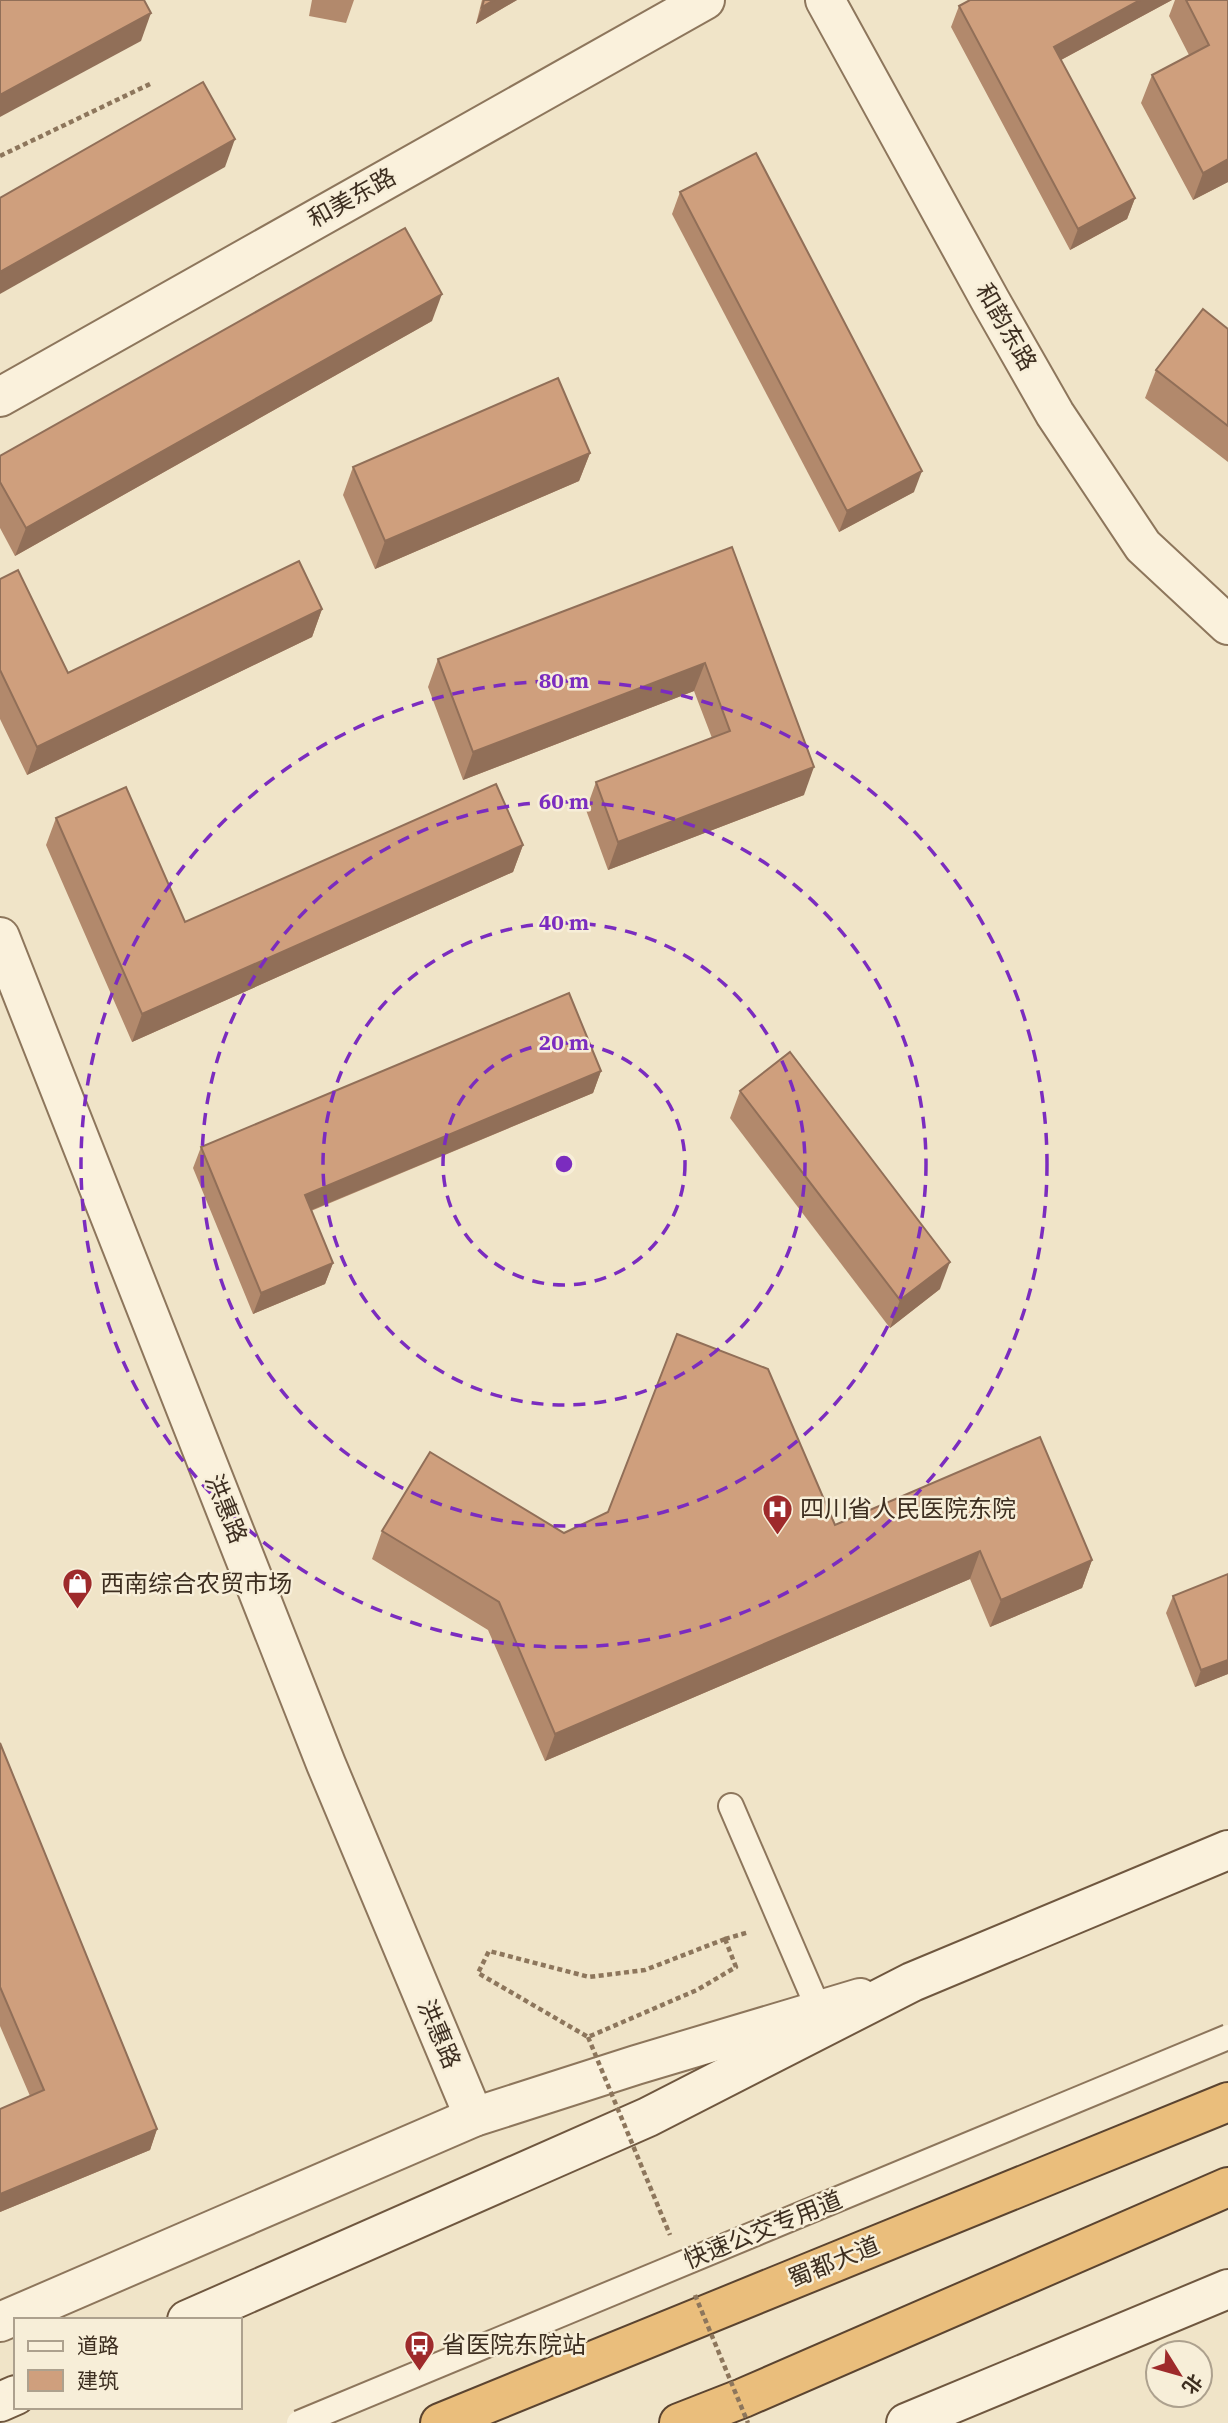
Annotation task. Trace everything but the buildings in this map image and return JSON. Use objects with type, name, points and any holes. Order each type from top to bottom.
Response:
[{"type":"highway","name":"蜀都大道","points":[[440,2423],[1228,2102]]},
{"type":"highway","points":[[679,2423],[1228,2186]]},
{"type":"street","name":"和美东路","points":[[0,397],[705,0]]},
{"type":"street","name":"和韵东路","points":[[825,0],[1055,414],[1143,546],[1228,625]]},
{"type":"street","name":"洪惠路","points":[[0,937],[326,1764],[474,2117]]},
{"type":"street","points":[[192,2318],[648,2116],[912,1982],[1228,1850]]},
{"type":"street","points":[[0,2322],[474,2117],[912,1982]]},
{"type":"street","points":[[912,2421],[1228,2290]]},
{"type":"lane","points":[[731,1806],[819,2010]]},
{"type":"lane","name":"快速公交专用道","points":[[299,2423],[1228,2037]]},
{"type":"path","points":[[0,156],[150,84]]},
{"type":"path","points":[[673,2243],[588,2037],[478,1973],[489,1951],[589,1977],[645,1970],[756,1929]]},
{"type":"path","points":[[588,2037],[697,1990],[736,1967],[725,1939]]},
{"type":"path","points":[[695,2294],[748,2423]]},
{"type":"place","name":"四川省人民医院东院","points":[[777,1536]]},
{"type":"place","name":"西南综合农贸市场","points":[[77,1611]]},
{"type":"place","name":"省医院东院站","points":[[419,2372]]}]
